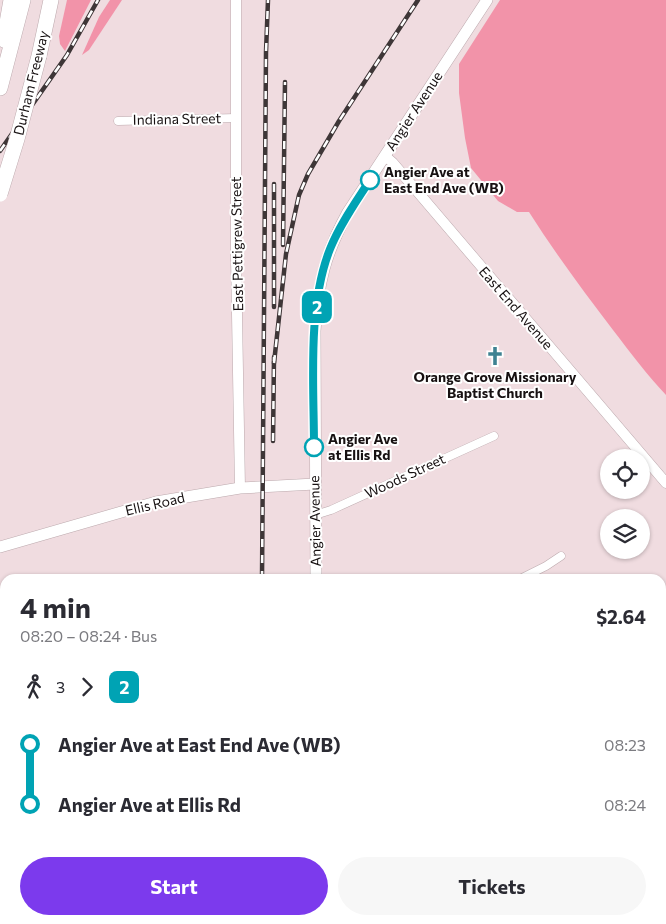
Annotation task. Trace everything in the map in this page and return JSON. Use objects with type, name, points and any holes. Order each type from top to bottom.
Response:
[{"type":"highway","points":[[0,65],[11,0]]},
{"type":"highway","name":"Durham Freeway","points":[[0,88],[23,0]]},
{"type":"highway","name":"Durham Freeway","points":[[0,194],[39,56],[51,0]]},
{"type":"main road","name":"Angier Avenue","points":[[316,574],[315,331],[317,302],[323,269],[336,235],[348,212],[487,0]]},
{"type":"main road","name":"Ellis Road","points":[[0,547],[143,505],[240,488],[315,484]]},
{"type":"street","name":"East Pettigrew Street","points":[[236,0],[240,488]]},
{"type":"street","name":"Indiana Street","points":[[118,121],[236,118]]},
{"type":"street","name":"East End Avenue","points":[[385,156],[393,163],[666,484]]},
{"type":"street","name":"Woods Street","points":[[315,515],[336,508],[494,436]]},
{"type":"street","points":[[530,574],[561,556]]},
{"type":"shaded area","points":[[67,0],[91,0],[65,51],[60,44],[59,36]]},
{"type":"shaded area","points":[[110,0],[122,0],[89,50],[82,55],[99,17]]},
{"type":"shaded area","points":[[500,0],[666,0],[666,395],[652,380],[591,301],[529,212],[517,212],[498,201],[471,168],[459,93],[459,64]]},
{"type":"railway","points":[[0,151],[67,55],[98,0]]},
{"type":"railway","points":[[262,574],[268,0]]},
{"type":"railway","points":[[274,363],[286,254],[299,195],[308,174],[339,121],[418,0]]},
{"type":"railway","points":[[283,245],[285,82]]},
{"type":"railway","points":[[274,184],[274,307]]},
{"type":"railway","points":[[273,441],[274,357]]},
{"type":"bus line","name":"2","points":[[314,447],[315,331],[317,302],[323,269],[336,235],[348,212],[370,180]]},
{"type":"place","name":"Angier Ave at East End Ave (WB)","points":[[370,180]]},
{"type":"place","name":"Orange Grove Missionary Baptist Church","points":[[495,356]]},
{"type":"place","name":"Angier Ave at Ellis Rd","points":[[314,447]]}]
